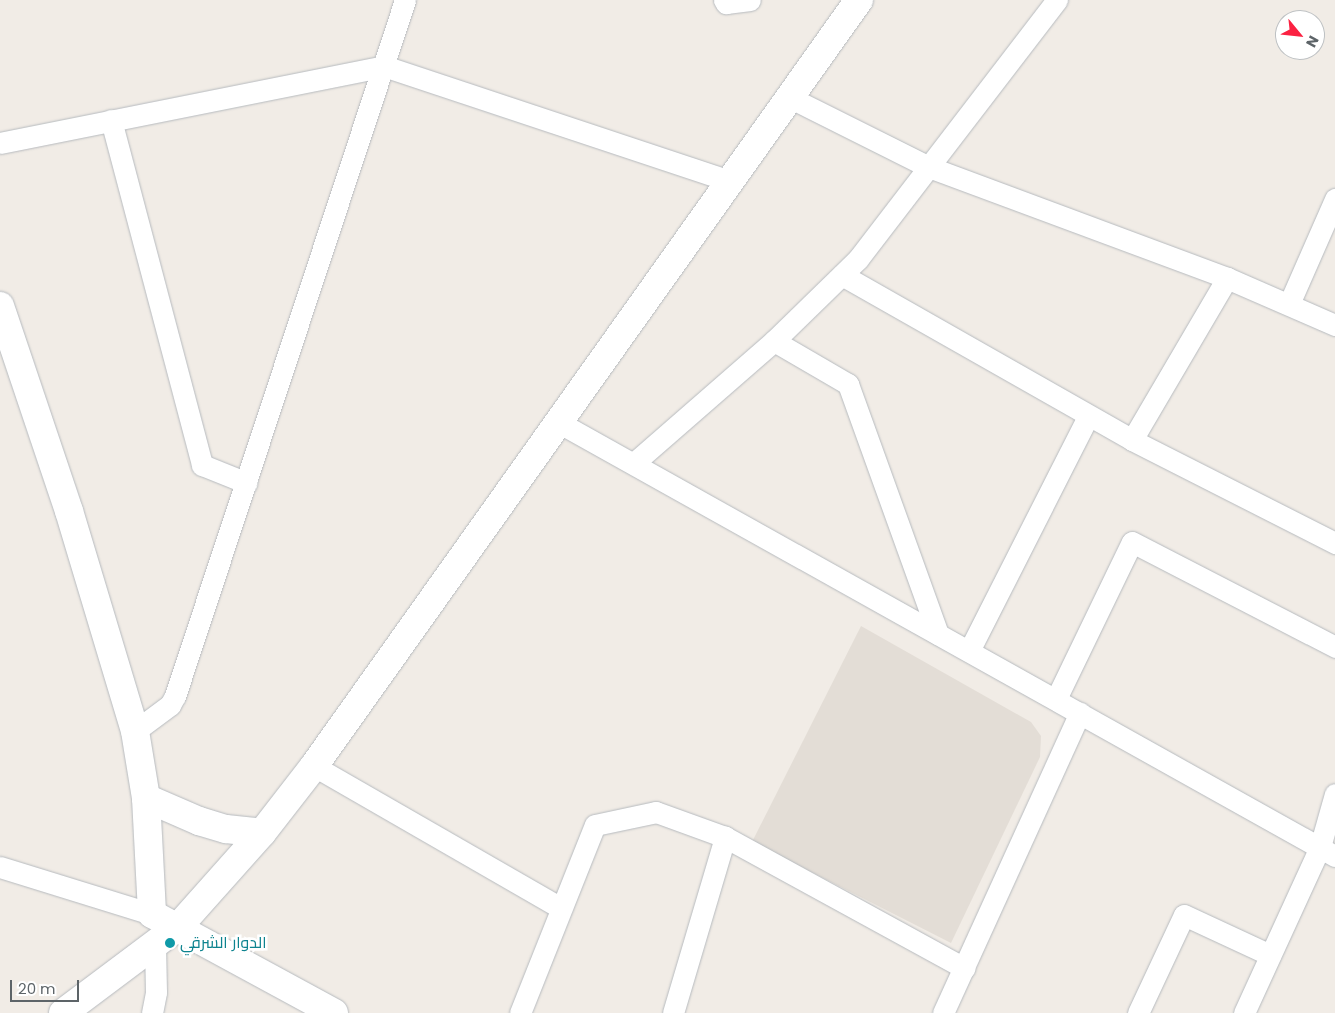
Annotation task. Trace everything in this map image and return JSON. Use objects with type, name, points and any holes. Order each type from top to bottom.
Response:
[{"type":"main road","points":[[63,1013],[155,946],[179,926],[262,833],[314,766],[858,0]]},
{"type":"main road","points":[[0,306],[69,511],[135,731],[146,798],[152,914],[179,926],[334,1013]]},
{"type":"main road","points":[[146,798],[208,824],[262,833]]},
{"type":"street","points":[[135,731],[170,705],[176,696],[405,0]]},
{"type":"street","points":[[724,0],[726,3],[750,0]]},
{"type":"street","points":[[634,463],[774,341],[842,275],[929,167],[1057,0]]},
{"type":"street","points":[[0,142],[384,66],[730,181]]},
{"type":"street","points":[[789,97],[929,167],[1227,278],[1335,324]]},
{"type":"street","points":[[111,120],[202,465],[247,483]]},
{"type":"street","points":[[1289,304],[1335,199]]},
{"type":"street","points":[[842,275],[1132,440],[1335,543]]},
{"type":"street","points":[[1132,440],[1227,278]]},
{"type":"street","points":[[774,341],[848,384],[938,634]]},
{"type":"street","points":[[970,652],[1088,416]]},
{"type":"street","points":[[558,422],[1327,851]]},
{"type":"street","points":[[1056,699],[1132,542],[1335,647]]},
{"type":"street","points":[[943,1013],[1080,713]]},
{"type":"street","points":[[314,766],[561,908]]},
{"type":"street","points":[[1244,1013],[1270,955],[1327,851],[1335,794]]},
{"type":"street","points":[[520,1013],[595,825],[656,812],[726,837],[964,968]]},
{"type":"street","points":[[673,1013],[726,837]]},
{"type":"street","points":[[0,867],[152,914]]},
{"type":"street","points":[[1138,1013],[1184,915],[1270,955]]},
{"type":"street","points":[[152,1013],[156,992],[155,946]]},
{"type":"shaded area","points":[[861,626],[1031,722],[1041,736],[1040,757],[951,943],[752,842]]},
{"type":"place","name":"الدوار الشرقي","points":[[170,943]]}]
